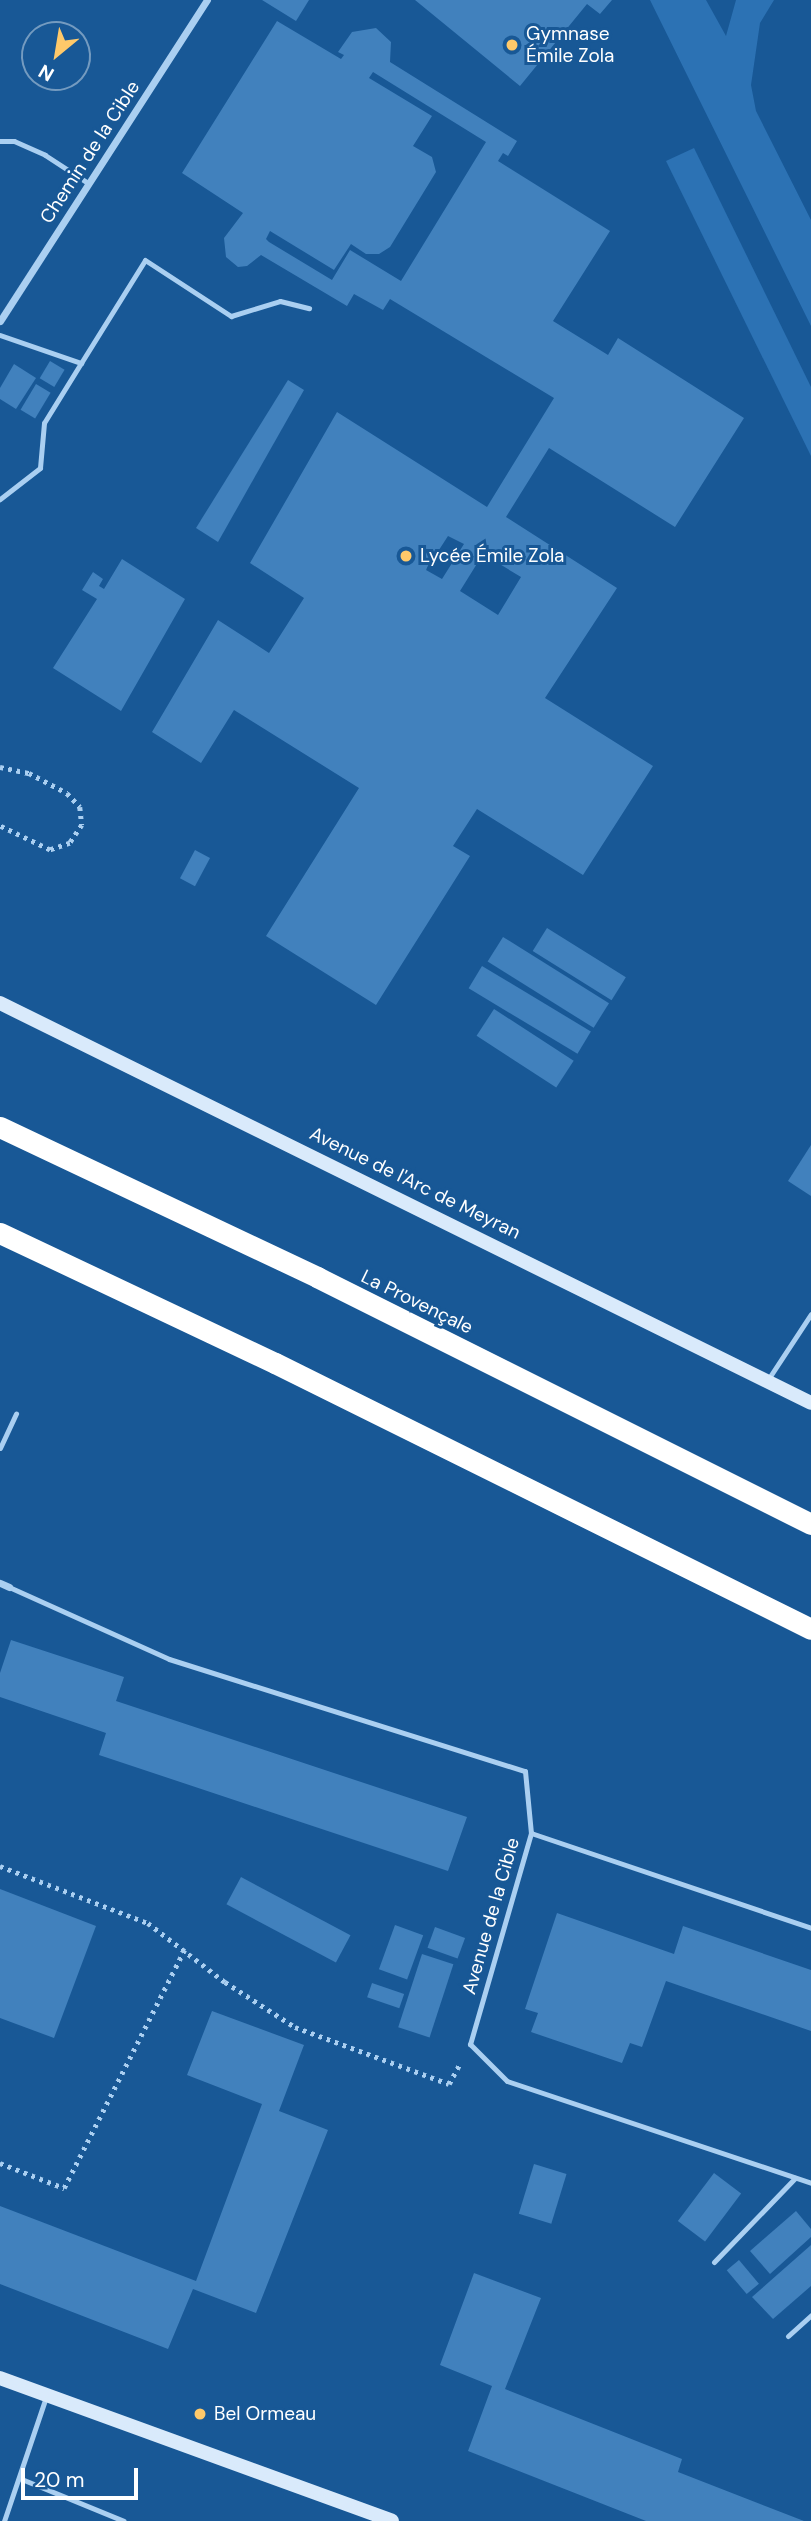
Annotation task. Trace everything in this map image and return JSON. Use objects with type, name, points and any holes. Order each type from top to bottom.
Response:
[{"type":"highway","name":"La Provençale","points":[[0,1127],[317,1277],[811,1524]]},
{"type":"highway","points":[[0,1233],[287,1369],[811,1629]]},
{"type":"main road","name":"Avenue de l'Arc de Meyran","points":[[0,1003],[811,1403]]},
{"type":"main road","points":[[0,2375],[392,2521]]},
{"type":"street","name":"Chemin de la Cible","points":[[0,321],[207,0]]},
{"type":"street","name":"Avenue de la Cible","points":[[0,1583],[9,1587]]},
{"type":"lane","points":[[0,141],[14,141],[45,155],[88,183]]},
{"type":"lane","points":[[0,499],[40,468],[44,423],[145,260],[231,316],[280,301],[309,308]]},
{"type":"lane","points":[[0,335],[81,363]]},
{"type":"lane","points":[[767,1381],[811,1314]]},
{"type":"lane","points":[[0,1448],[16,1414]]},
{"type":"lane","name":"Avenue de la Cible","points":[[9,1587],[169,1659],[525,1771],[531,1833],[470,2045],[507,2081],[811,2183]]},
{"type":"lane","points":[[531,1833],[811,1928]]},
{"type":"lane","points":[[714,2262],[795,2178]]},
{"type":"lane","points":[[788,2336],[811,2315]]},
{"type":"lane","points":[[4,2521],[47,2394]]},
{"type":"lane","points":[[19,2478],[124,2521]]},
{"type":"path","points":[[0,767],[29,773],[68,793],[80,807],[82,825],[71,843],[50,850],[0,826]]},
{"type":"path","points":[[0,1866],[148,1923],[295,2027],[449,2084]]},
{"type":"path","points":[[0,2163],[64,2188],[184,1950]]},
{"type":"shaded area","points":[[650,0],[706,0],[726,36],[736,0],[774,0],[760,23],[751,85],[756,111],[811,220],[811,326]]},
{"type":"shaded area","points":[[694,148],[811,387],[811,456],[666,161]]},
{"type":"building","points":[[262,0],[309,0],[296,21]]},
{"type":"building","name":"Gymnase Émile Zola","points":[[415,0],[612,0],[600,14],[587,4],[520,86]]},
{"type":"building","points":[[277,21],[341,59],[344,55],[338,52],[352,32],[376,28],[391,42],[390,62],[517,141],[508,156],[503,153],[498,161],[610,231],[553,321],[608,355],[618,338],[744,418],[675,527],[549,448],[506,517],[617,588],[545,698],[653,766],[583,875],[477,809],[453,846],[470,856],[376,1005],[266,936],[359,788],[234,710],[201,763],[152,732],[218,620],[269,653],[304,598],[250,563],[337,412],[487,507],[554,398],[390,299],[383,310],[354,294],[347,306],[261,255],[247,266],[238,267],[226,257],[224,238],[243,213],[182,173]],"holes":[[[373,72],[486,142],[401,281],[350,250],[332,280],[269,242],[266,239],[270,231],[334,270],[351,244],[366,254],[379,254],[390,247],[436,172],[432,157],[413,146],[432,116],[369,78]],[[448,536],[464,544],[442,579],[426,570]],[[483,554],[521,577],[498,615],[460,591]]]},
{"type":"building","points":[[50,361],[65,370],[54,387],[40,378]]},
{"type":"building","points":[[14,364],[36,378],[16,409],[0,399],[0,388]]},
{"type":"building","points":[[288,380],[304,390],[218,542],[196,528]]},
{"type":"building","points":[[36,384],[51,393],[35,418],[21,410]]},
{"type":"building","points":[[122,559],[185,599],[121,711],[53,668],[97,599],[82,590],[93,572],[103,579],[99,586],[104,589]]},
{"type":"building","points":[[195,850],[210,858],[195,886],[180,878]]},
{"type":"building","points":[[547,928],[626,977],[612,1000],[533,951]]},
{"type":"building","points":[[503,937],[609,1003],[594,1028],[488,962]]},
{"type":"building","points":[[482,966],[591,1031],[577,1054],[469,988]]},
{"type":"building","points":[[494,1009],[574,1061],[556,1088],[477,1036]]},
{"type":"building","points":[[811,1145],[811,1196],[788,1181]]},
{"type":"building","points":[[11,1640],[124,1677],[116,1701],[467,1817],[448,1871],[99,1755],[106,1733],[0,1697],[0,1673]]},
{"type":"building","points":[[241,1877],[350,1935],[336,1963],[226,1904]]},
{"type":"building","points":[[0,1889],[96,1926],[54,2038],[0,2018]]},
{"type":"building","points":[[557,1913],[674,1954],[683,1926],[811,1970],[811,2031],[666,1981],[642,2047],[630,2043],[622,2063],[531,2032],[538,2013],[525,2009]]},
{"type":"building","points":[[395,1925],[423,1935],[407,1979],[379,1969]]},
{"type":"building","points":[[435,1927],[465,1938],[458,1959],[427,1948]]},
{"type":"building","points":[[422,1954],[453,1964],[430,2037],[398,2027]]},
{"type":"building","points":[[372,1983],[404,1994],[399,2008],[367,1997]]},
{"type":"building","points":[[212,2011],[304,2045],[279,2111],[328,2130],[256,2313],[193,2289],[168,2349],[0,2284],[0,2206],[196,2281],[262,2104],[187,2075]]},
{"type":"building","points":[[534,2164],[567,2174],[551,2224],[519,2214]]},
{"type":"building","points":[[714,2173],[741,2193],[705,2241],[678,2221]]},
{"type":"building","points":[[796,2211],[811,2229],[811,2237],[770,2274],[750,2251]]},
{"type":"building","points":[[811,2245],[811,2286],[773,2319],[752,2297]]},
{"type":"building","points":[[739,2260],[759,2284],[747,2294],[727,2270]]},
{"type":"building","points":[[474,2273],[541,2298],[505,2389],[682,2459],[678,2472],[804,2521],[646,2521],[468,2451],[492,2386],[440,2365]]},
{"type":"place","name":"Gymnase Émile Zola","points":[[512,45]]},
{"type":"place","name":"Lycée Émile Zola","points":[[406,556]]},
{"type":"place","name":"Bel Ormeau","points":[[200,2414]]}]
